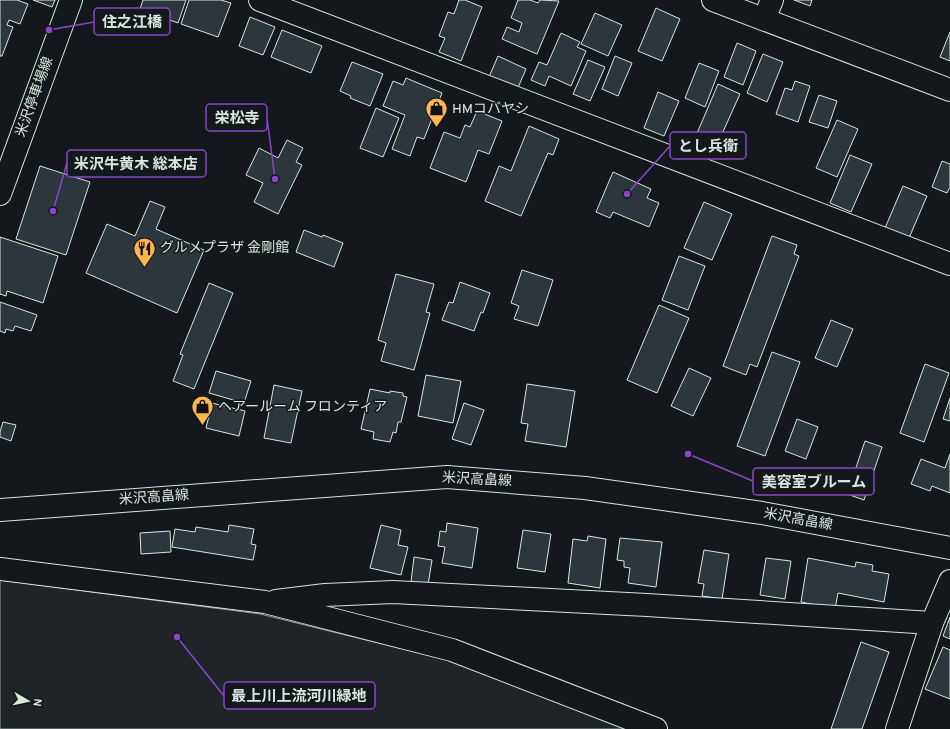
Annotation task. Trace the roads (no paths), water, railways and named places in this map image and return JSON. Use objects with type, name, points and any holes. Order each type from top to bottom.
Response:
[{"type":"street","name":"米沢停車場線","points":[[0,194],[71,0]]},
{"type":"street","points":[[260,0],[950,264]]},
{"type":"street","points":[[713,0],[768,10],[950,90]]},
{"type":"street","name":"米沢高畠線","points":[[0,510],[447,477],[585,488],[762,514],[950,548]]},
{"type":"street","points":[[0,569],[265,602],[452,650],[656,729]]},
{"type":"street","points":[[897,729],[932,623],[950,581]]},
{"type":"street","points":[[265,602],[325,595],[393,592],[647,605],[932,623]]},
{"type":"place","name":"住之江橋","points":[[49,30]]},
{"type":"place","name":"HMコバヤシ","points":[[437,128]]},
{"type":"place","name":"栄松寺","points":[[275,179]]},
{"type":"place","name":"とし兵衛","points":[[627,194]]},
{"type":"place","name":"米沢牛黄木 総本店","points":[[53,211]]},
{"type":"place","name":"グルメプラザ 金剛館","points":[[144,268]]},
{"type":"place","name":"ヘアールーム フロンティア","points":[[202,426]]},
{"type":"place","name":"美容室ブルーム","points":[[688,454]]},
{"type":"place","name":"最上川上流河川緑地","points":[[177,637]]}]
